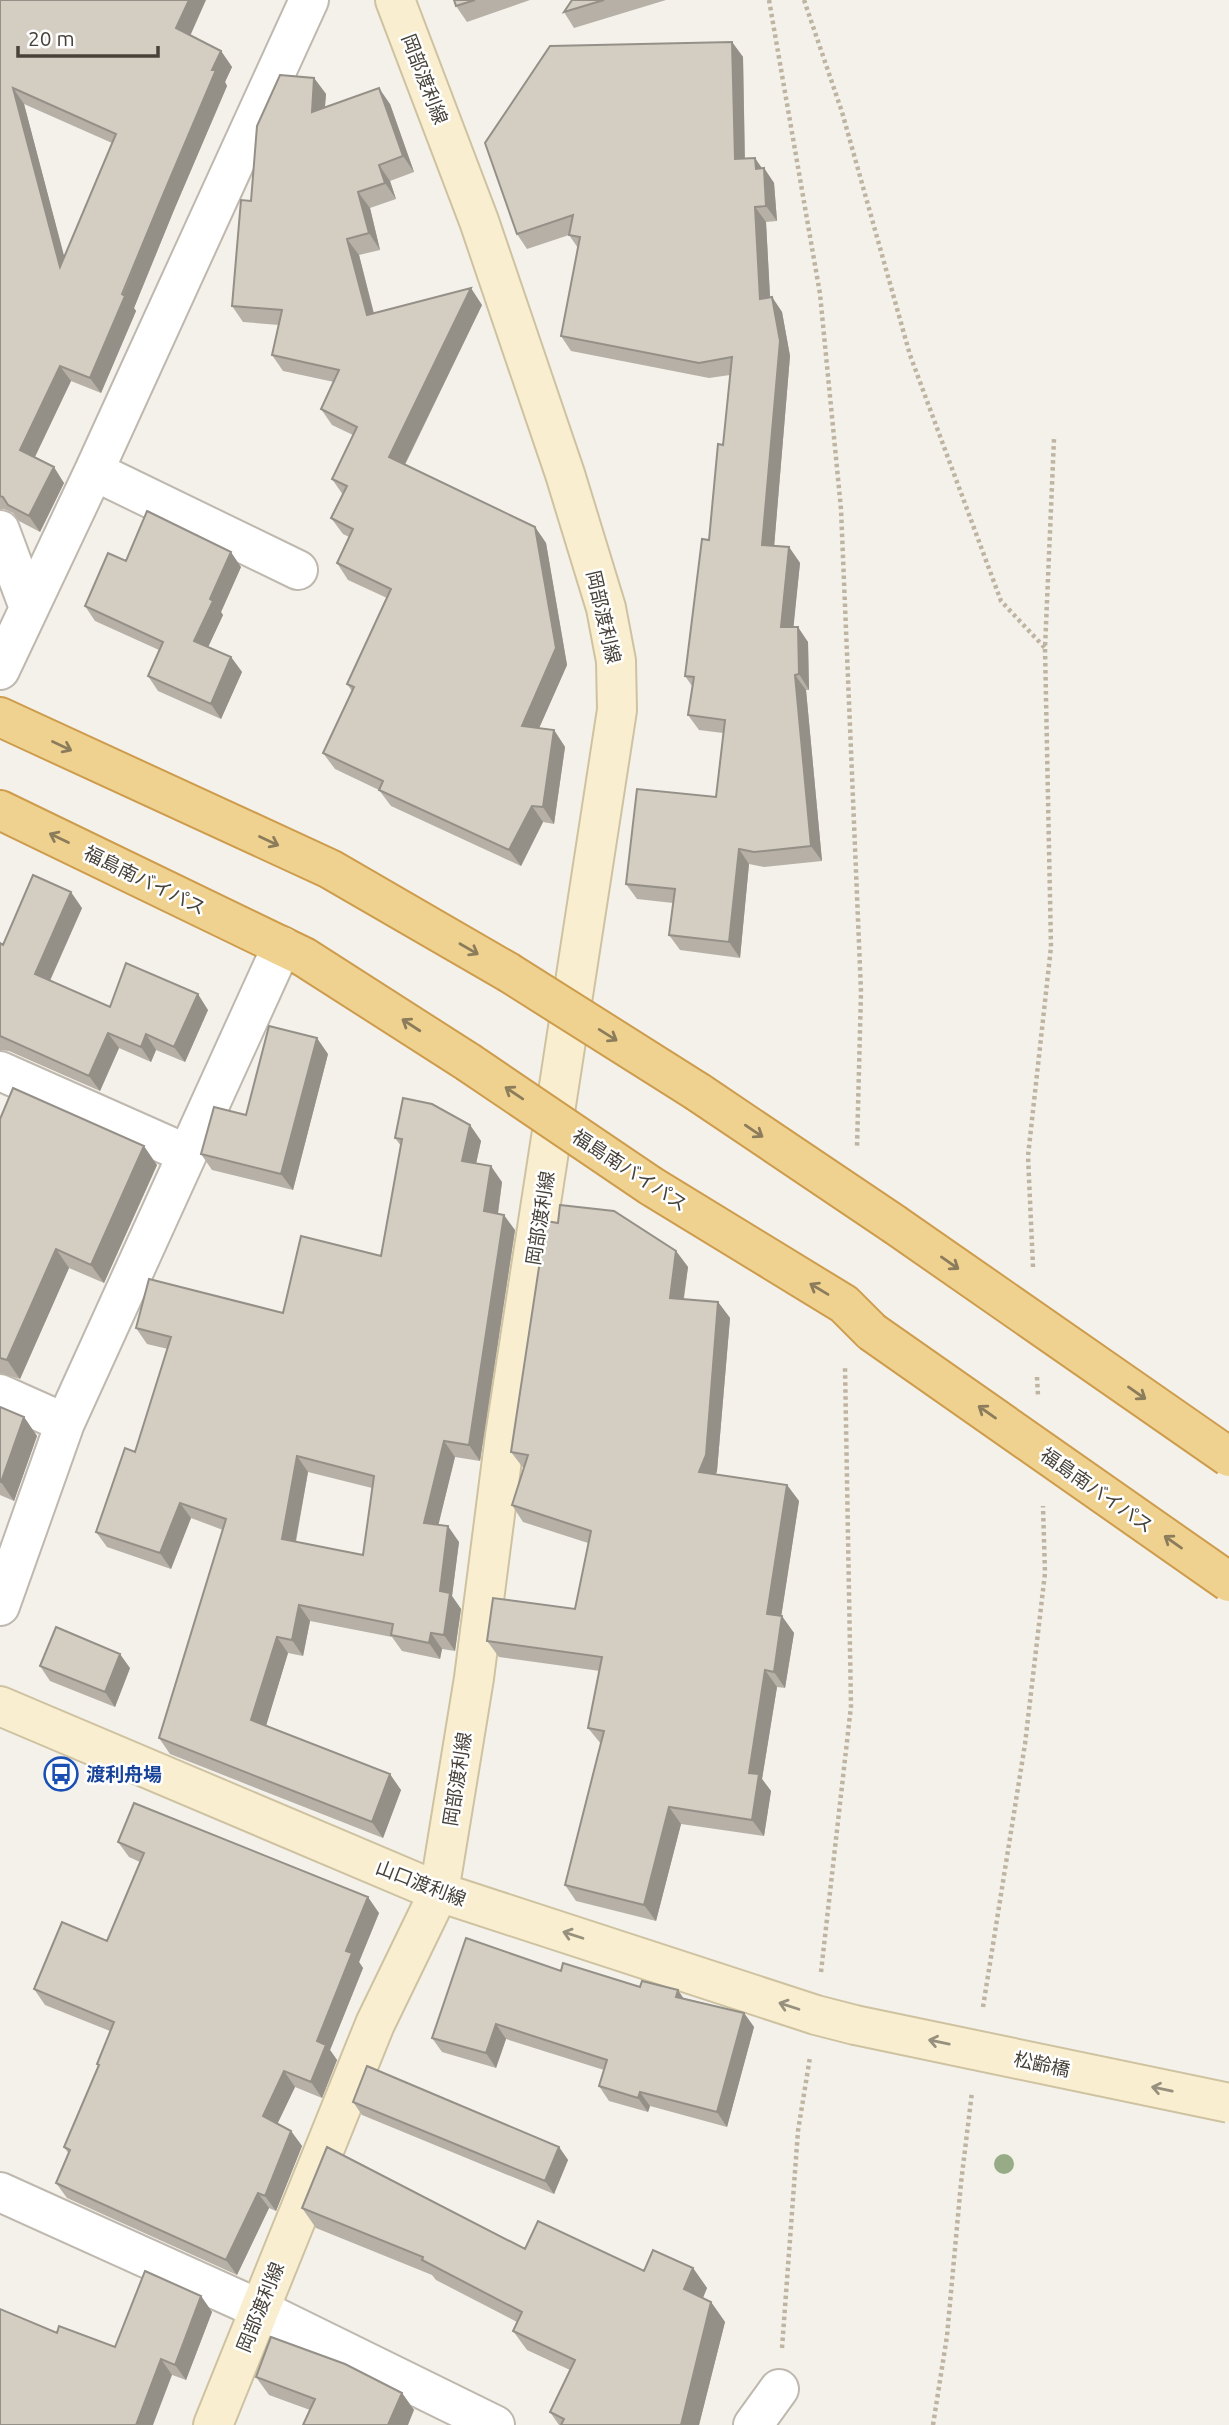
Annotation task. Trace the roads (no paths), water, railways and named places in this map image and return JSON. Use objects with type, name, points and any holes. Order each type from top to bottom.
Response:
[{"type":"highway","points":[[0,717],[330,869],[508,972],[698,1092],[894,1224],[1229,1457]]},
{"type":"highway","name":"福島南バイパス","points":[[0,810],[304,957],[468,1062],[651,1186],[844,1304],[872,1332],[1229,1582]]},
{"type":"main road","name":"岡部渡利線","points":[[212,2425],[374,2024],[439,1892],[474,1678],[505,1436],[617,710],[616,661],[606,608],[560,460],[479,221],[395,0]]},
{"type":"main road","name":"山口渡利線","points":[[0,1706],[439,1892],[816,2015],[855,2025]]},
{"type":"main road","name":"松齢橋","points":[[855,2025],[1229,2103]]},
{"type":"street","points":[[0,670],[309,0]]},
{"type":"street","points":[[94,471],[298,570]]},
{"type":"street","points":[[0,530],[29,608]]},
{"type":"street","points":[[0,1606],[65,1423],[282,946]]},
{"type":"street","points":[[0,1071],[187,1154]]},
{"type":"street","points":[[0,1394],[65,1423]]},
{"type":"street","points":[[0,2192],[259,2309],[495,2425]]},
{"type":"street","points":[[752,2425],[779,2389]]},
{"type":"place","name":"渡利舟場","points":[[61,1774]]}]
